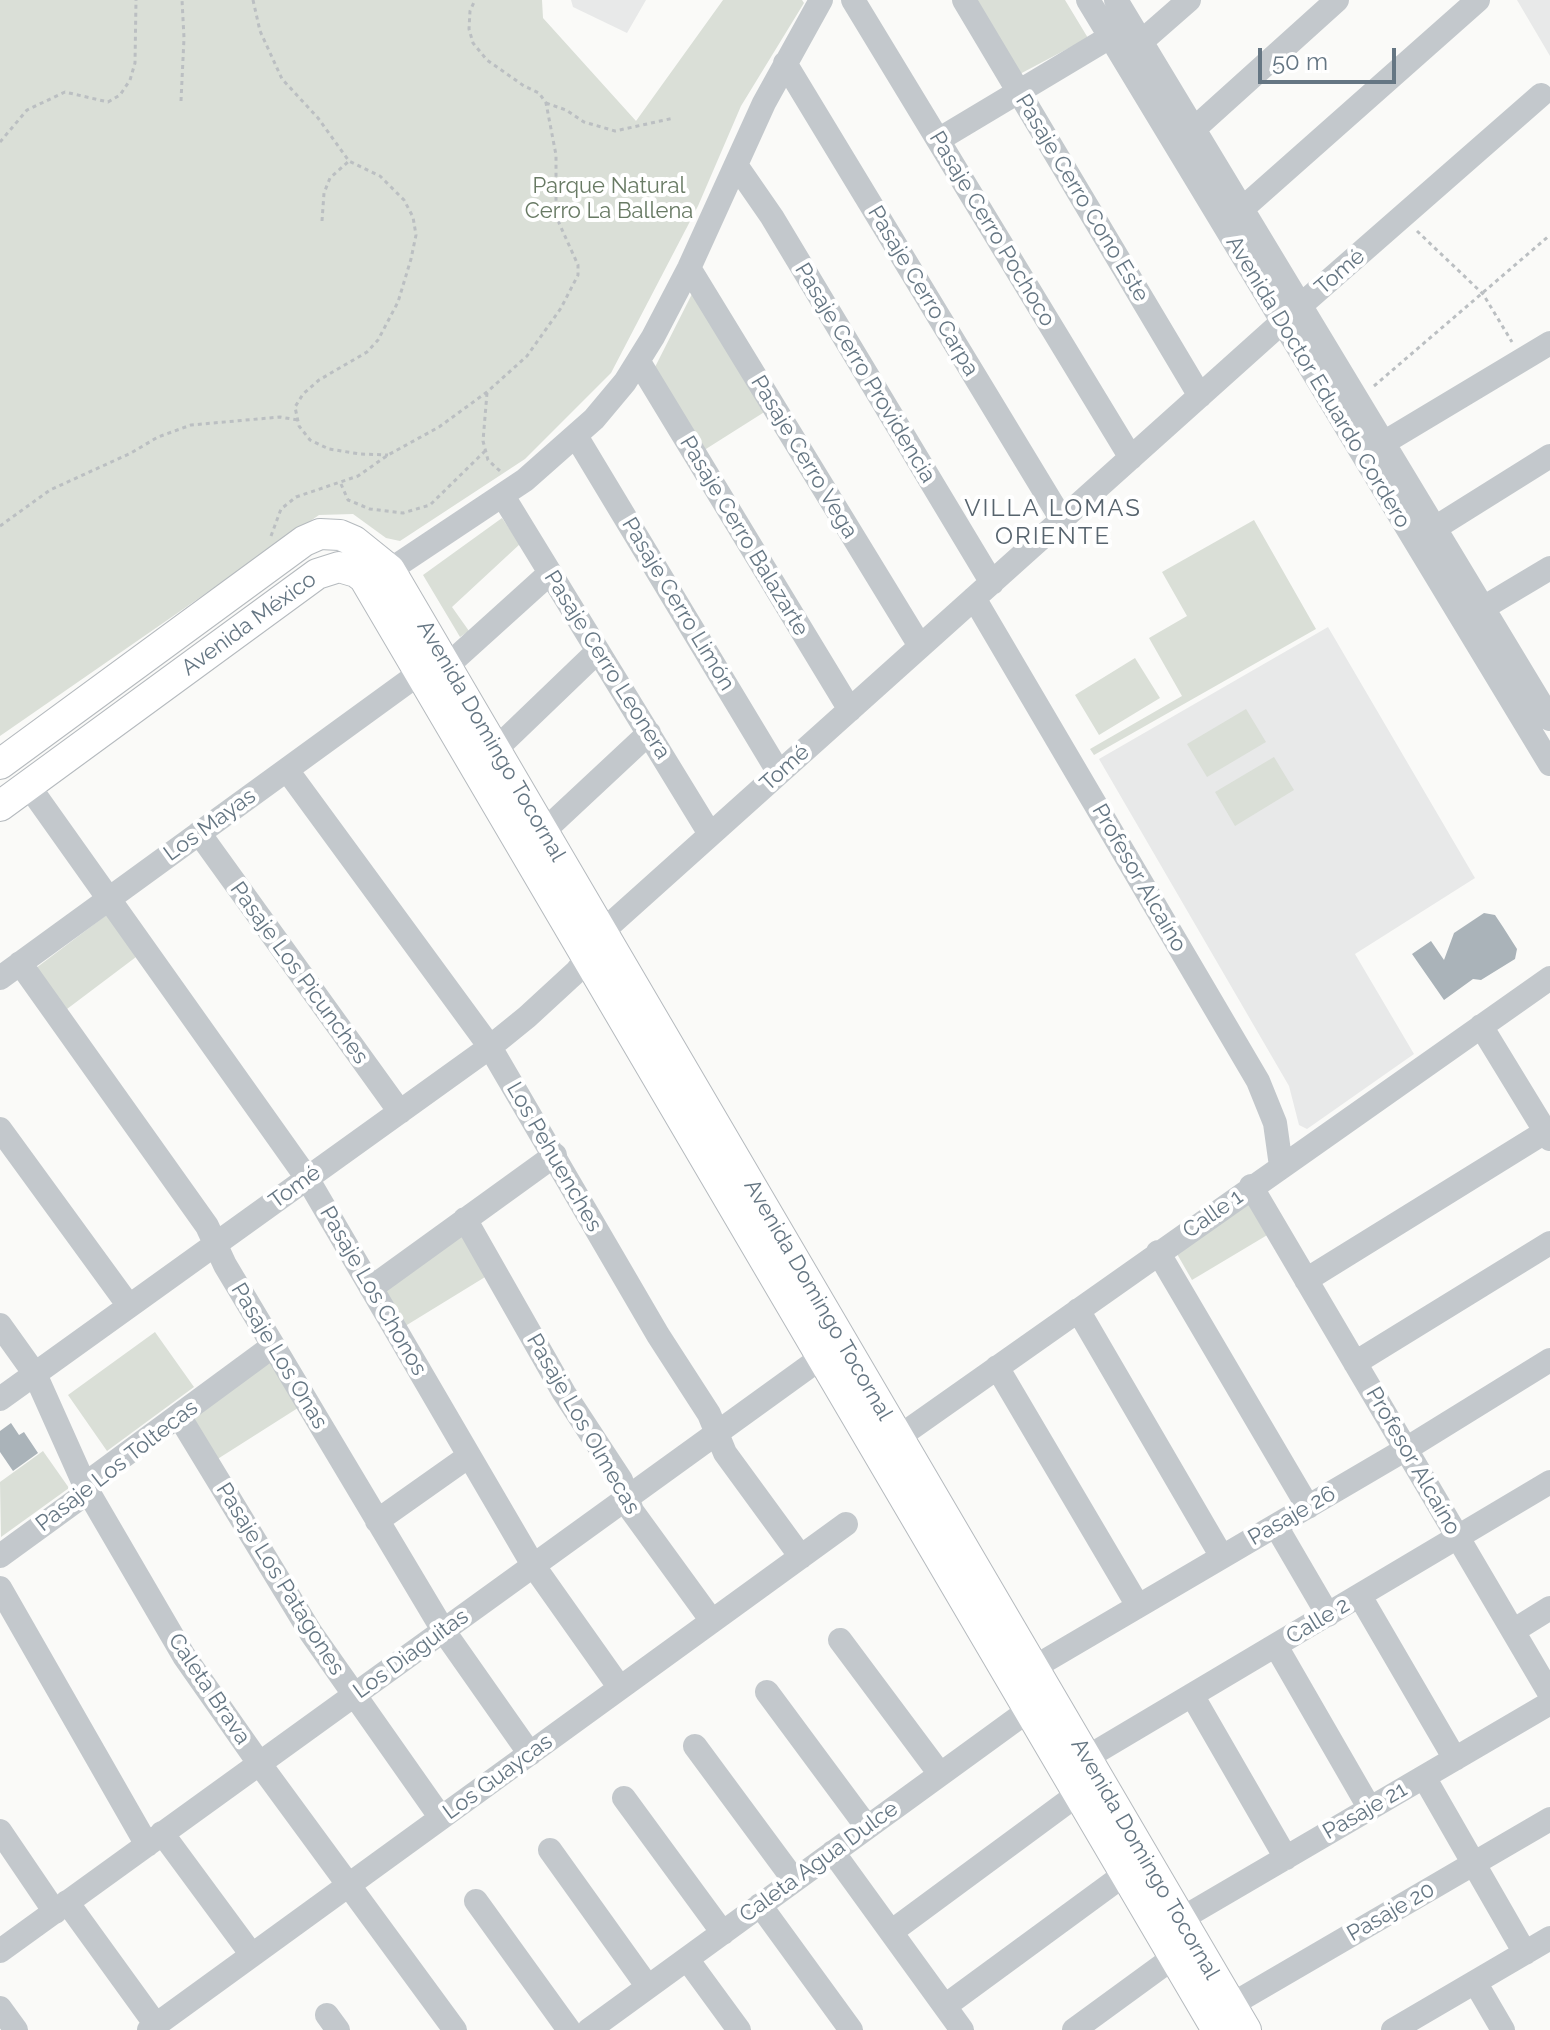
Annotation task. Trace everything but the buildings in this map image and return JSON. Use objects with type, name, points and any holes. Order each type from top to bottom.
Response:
[{"type":"main road","name":"Avenida México","points":[[0,764],[304,541],[330,533],[354,541],[380,577]]},
{"type":"main road","name":"Avenida México","points":[[0,806],[317,574],[331,568],[347,568],[380,577]]},
{"type":"main road","name":"Avenida Domingo Tocornal","points":[[380,577],[1039,1702],[1078,1794],[1125,1874],[1174,1957],[1231,2022]]},
{"type":"main road","name":"Avenida Domingo Tocornal","points":[[434,669],[496,749],[544,831],[595,944],[822,1357],[888,1445],[1033,1668],[1039,1702],[1086,1758],[1181,1919],[1231,2022]]},
{"type":"street","points":[[380,577],[503,496],[576,436],[610,401],[639,362],[689,268],[785,63],[821,0]]},
{"type":"street","name":"Pasaje Cerro Pochoco","points":[[853,0],[1131,458]]},
{"type":"street","name":"Pasaje Cerro Cono Este","points":[[964,0],[1200,396]]},
{"type":"street","name":"Avenida Doctor Eduardo Cordero","points":[[1088,0],[1362,456],[1550,719]]},
{"type":"street","name":"Avenida Doctor Eduardo Cordero","points":[[1116,0],[1532,693],[1550,764]]},
{"type":"street","points":[[1141,42],[1189,0]]},
{"type":"street","points":[[1194,129],[1337,0]]},
{"type":"street","points":[[1242,209],[1478,0]]},
{"type":"street","points":[[938,140],[1110,37]]},
{"type":"street","name":"Pasaje Cerro Carpa","points":[[785,63],[1062,520]]},
{"type":"street","name":"Tomé","points":[[0,1399],[490,1047],[547,1000],[595,944],[710,834],[1300,306],[1541,95]]},
{"type":"street","name":"Pasaje Cerro Providencia","points":[[736,165],[772,217],[983,590]]},
{"type":"street","name":"Pasaje Cerro Vega","points":[[689,268],[920,646]]},
{"type":"street","points":[[1362,456],[1550,343]]},
{"type":"street","name":"Pasaje Cerro Balazarte","points":[[639,362],[850,710]]},
{"type":"street","name":"Pasaje Cerro Limón","points":[[576,436],[779,773]]},
{"type":"street","points":[[1435,528],[1550,456]]},
{"type":"street","name":"Pasaje Cerro Leonera","points":[[503,496],[710,834]]},
{"type":"street","points":[[1483,608],[1550,568]]},
{"type":"street","name":"Los Mayas","points":[[10,971],[287,770],[434,669],[550,573]]},
{"type":"street","name":"Profesor Alcaíno","points":[[983,590],[1258,1081],[1275,1123],[1281,1166]]},
{"type":"street","points":[[496,749],[598,651]]},
{"type":"street","points":[[544,831],[649,733]]},
{"type":"street","name":"Los Pehuenches","points":[[287,770],[490,1047],[651,1324],[709,1414],[725,1453],[801,1557]]},
{"type":"street","name":"Pasaje Los Chonos","points":[[28,785],[307,1178],[533,1565],[620,1688]]},
{"type":"street","name":"Pasaje Los Picunches","points":[[199,833],[400,1112]]},
{"type":"street","name":"Pasaje Los Onas","points":[[10,971],[207,1226],[225,1265],[443,1630],[530,1754]]},
{"type":"street","name":"Calle 1","points":[[888,1445],[1550,978]]},
{"type":"street","points":[[1306,1280],[1549,1134],[1481,1026]]},
{"type":"street","points":[[0,1129],[129,1306]]},
{"type":"street","points":[[371,1288],[555,1155]]},
{"type":"street","name":"Profesor Alcaíno","points":[[1251,1186],[1550,1694]]},
{"type":"street","name":"Pasaje Los Olmecas","points":[[465,1219],[564,1393],[621,1480],[632,1511],[712,1621]]},
{"type":"street","points":[[1355,1363],[1550,1243]]},
{"type":"street","points":[[1158,1252],[1308,1507]]},
{"type":"street","points":[[1078,1310],[1222,1557]]},
{"type":"street","name":"Caleta Brava","points":[[0,1325],[35,1374],[86,1488],[184,1656],[455,2030]]},
{"type":"street","name":"Pasaje Los Toltecas","points":[[0,1556],[77,1500],[95,1477],[273,1346]]},
{"type":"street","name":"Los Diaguitas","points":[[0,1951],[822,1357]]},
{"type":"street","name":"Pasaje 26","points":[[1033,1668],[1406,1449],[1550,1360]]},
{"type":"street","points":[[997,1367],[1138,1606]]},
{"type":"street","name":"Pasaje Los Patagones","points":[[179,1416],[311,1633],[441,1818]]},
{"type":"street","points":[[377,1521],[469,1456]]},
{"type":"street","name":"Calle 2","points":[[1086,1758],[1550,1482]]},
{"type":"street","name":"Los Guaycas","points":[[153,2028],[846,1524]]},
{"type":"street","points":[[1276,1526],[1328,1615]]},
{"type":"street","points":[[0,1588],[154,1839],[252,1955]]},
{"type":"street","points":[[1360,1596],[1455,1759]]},
{"type":"street","points":[[1513,1631],[1550,1608]]},
{"type":"street","points":[[840,1640],[940,1774]]},
{"type":"street","points":[[1276,1646],[1370,1809]]},
{"type":"street","points":[[767,1692],[867,1827]]},
{"type":"street","points":[[1192,1695],[1286,1858]]},
{"type":"street","name":"Caleta Agua Dulce","points":[[589,2030],[620,2021],[648,1987],[1039,1702]]},
{"type":"street","name":"Pasaje 21","points":[[1181,1919],[1550,1703]]},
{"type":"street","points":[[695,1746],[794,1880]]},
{"type":"street","points":[[1424,1777],[1525,1953]]},
{"type":"street","points":[[891,1932],[1078,1794]]},
{"type":"street","points":[[624,1798],[723,1933]]},
{"type":"street","name":"Pasaje 20","points":[[1231,2022],[1474,1864],[1550,1819]]},
{"type":"street","points":[[0,1831],[153,2028]]},
{"type":"street","points":[[550,1850],[648,1987]]},
{"type":"street","points":[[833,1852],[962,2030]]},
{"type":"street","points":[[945,2006],[1125,1874]]},
{"type":"street","points":[[476,1901],[569,2030]]},
{"type":"street","points":[[760,1905],[851,2030]]},
{"type":"street","points":[[1393,2030],[1550,1938]]},
{"type":"street","points":[[1074,2030],[1174,1957]]},
{"type":"street","points":[[687,1959],[739,2030]]},
{"type":"street","points":[[1475,1982],[1503,2030]]},
{"type":"street","points":[[0,2008],[16,2030]]},
{"type":"path","points":[[0,142],[27,110],[65,92],[108,102],[120,95],[130,80],[135,63],[136,0]]},
{"type":"path","points":[[181,101],[182,0]]},
{"type":"path","points":[[253,0],[260,31],[282,79],[318,118],[349,161],[380,176],[404,200],[413,217],[416,235],[398,302],[378,340],[367,352],[319,380],[303,394],[295,407],[298,420],[310,440],[329,449],[388,455]]},
{"type":"path","points":[[275,561],[271,552],[271,532],[281,509],[296,497],[358,476],[388,455],[439,427],[487,392],[527,356],[561,308],[578,275],[578,265],[559,223],[556,155],[546,103],[539,93],[487,60],[473,43],[469,29],[470,11],[475,0]]},
{"type":"path","points":[[546,103],[566,110],[584,122],[615,131],[674,118]]},
{"type":"path","points":[[322,221],[324,193],[330,178],[349,161]]},
{"type":"path","points":[[1402,217],[1483,294],[1522,360]]},
{"type":"path","points":[[1358,401],[1550,235]]},
{"type":"path","points":[[487,392],[485,451],[488,460],[500,471],[510,472]]},
{"type":"path","points":[[0,526],[50,490],[121,458],[158,437],[191,425],[280,417],[298,420]]},
{"type":"path","points":[[340,483],[348,500],[370,509],[403,513],[430,505],[485,451]]},
{"type":"shaded area","points":[[571,0],[646,0],[627,33],[573,7]]},
{"type":"shaded area","points":[[1517,0],[1550,0],[1550,56]]},
{"type":"shaded area","points":[[1328,627],[1475,878],[1355,954],[1414,1054],[1307,1129],[1299,1125],[1289,1086],[1099,759]]},
{"type":"green space","name":"Parque Natural Cerro La Ballena","points":[[0,0],[542,0],[543,18],[636,121],[723,0],[802,0],[804,3],[741,106],[698,206],[611,373],[525,459],[400,541],[386,538],[353,514],[319,515],[0,736]]},
{"type":"green space","points":[[974,0],[1065,0],[1088,38],[1018,75]]},
{"type":"green space","points":[[695,288],[766,411],[698,454],[653,371]]},
{"type":"green space","points":[[502,518],[520,544],[452,607],[469,631],[460,637],[423,575]]},
{"type":"green space","points":[[1254,520],[1316,629],[1094,755],[1090,749],[1182,696],[1149,638],[1187,616],[1162,572]]},
{"type":"green space","points":[[1135,658],[1160,698],[1099,735],[1075,695]]},
{"type":"green space","points":[[1246,709],[1266,742],[1207,777],[1187,744]]},
{"type":"green space","points":[[1274,757],[1294,790],[1235,826],[1215,792]]},
{"type":"green space","points":[[109,913],[140,954],[67,1009],[36,968]]},
{"type":"green space","points":[[1251,1203],[1269,1234],[1192,1280],[1177,1254]]},
{"type":"green space","points":[[466,1231],[490,1274],[402,1328],[380,1289]]},
{"type":"green space","points":[[155,1332],[194,1387],[107,1451],[68,1395]]},
{"type":"green space","points":[[273,1357],[301,1406],[216,1460],[190,1418]]},
{"type":"green space","points":[[43,1451],[69,1488],[1,1537],[0,1482]]},
{"type":"district","name":"VILLA LOMAS ORIENTE","points":[[1053,523]]}]
